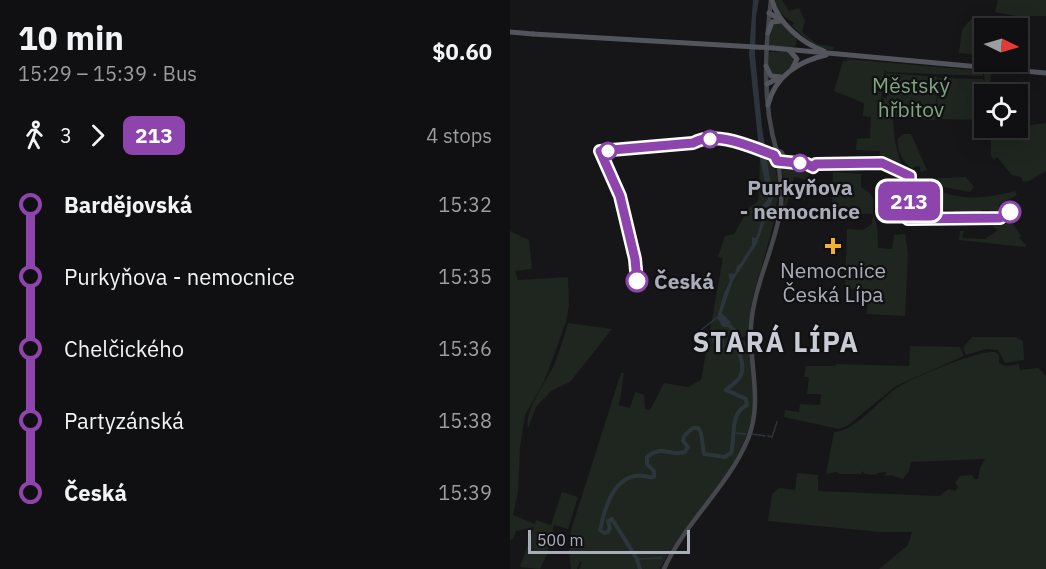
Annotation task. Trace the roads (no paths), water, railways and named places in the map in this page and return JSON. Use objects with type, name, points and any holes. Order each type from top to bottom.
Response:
[{"type":"main road","points":[[664,569],[684,532],[738,458],[750,431],[755,403],[751,340],[753,310],[781,206],[778,161],[783,155],[777,152],[768,105],[766,66],[771,0]]},
{"type":"main road","points":[[771,0],[778,15],[797,34],[816,48],[834,54]]},
{"type":"main road","points":[[769,13],[778,15]]},
{"type":"main road","points":[[769,13],[783,21]]},
{"type":"main road","points":[[768,33],[773,21],[783,21]]},
{"type":"main road","points":[[510,32],[788,49],[1046,73]]},
{"type":"main road","points":[[788,49],[798,45],[797,34]]},
{"type":"main road","points":[[788,49],[795,54],[797,59],[791,70]]},
{"type":"main road","points":[[767,84],[773,84],[791,70],[816,57],[834,54]]},
{"type":"main road","points":[[766,66],[771,76],[779,79]]},
{"type":"main road","points":[[768,105],[771,92],[779,79]]},
{"type":"waterway","points":[[715,351],[723,347],[723,340],[713,342],[713,330],[703,335],[701,330],[719,316]]},
{"type":"waterway","points":[[640,569],[637,559],[612,519],[608,521],[610,528],[608,532],[604,533],[600,530],[604,514],[610,497],[620,483],[638,476],[654,477],[654,471],[647,464],[647,457],[657,451],[685,452],[688,447],[683,441],[684,436],[693,428],[698,428],[701,433],[704,454],[725,457],[731,453],[735,419],[741,409],[747,405],[746,399],[726,390],[740,377],[742,366],[734,330],[725,322]]},
{"type":"waterway","points":[[768,436],[772,437],[777,422]]},
{"type":"waterway","points":[[735,433],[746,434]]},
{"type":"waterway","points":[[752,434],[765,436]]},
{"type":"waterway","points":[[637,559],[662,558]]},
{"type":"place","name":"Purkyňova - nemocnice","points":[[800,163]]},
{"type":"place","name":"Nemocnice Česká Lípa","points":[[833,246]]},
{"type":"place","name":"Česká","points":[[637,281]]},
{"type":"district","name":"STARÁ LÍPA","points":[[776,341]]},
{"type":"park label","name":"Městský hřbitov","points":[[911,97]]}]
